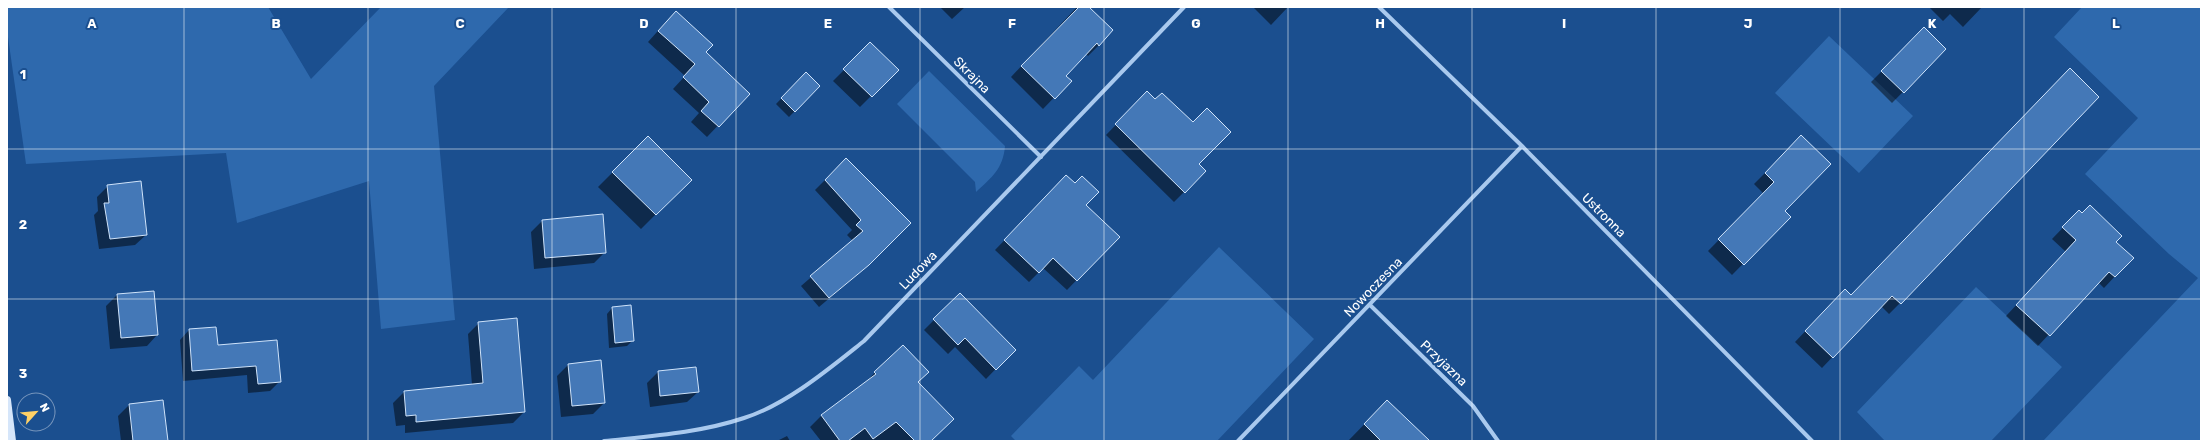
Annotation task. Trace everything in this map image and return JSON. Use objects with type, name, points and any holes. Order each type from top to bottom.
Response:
[{"type":"main road","points":[[7,400],[12,441]]},
{"type":"street","name":"Skrajna","points":[[889,7],[1041,157]]},
{"type":"street","name":"Ludowa","points":[[604,441],[686,432],[738,420],[788,397],[826,371],[864,341],[1184,7]]},
{"type":"street","name":"Ustronna","points":[[1379,7],[1522,146],[1812,441]]},
{"type":"street","name":"Nowoczesna","points":[[1238,441],[1522,146]]},
{"type":"street","name":"Przyjazna","points":[[1370,305],[1473,406],[1498,441]]},
{"type":"shaded area","points":[[7,7],[268,7],[311,79],[381,7],[509,7],[434,86],[455,320],[381,329],[369,181],[237,223],[226,153],[26,164],[7,30]]},
{"type":"shaded area","points":[[2082,7],[2201,7],[2201,441],[2043,441],[2198,278],[2169,254],[2085,174],[2138,118],[2054,37]]},
{"type":"shaded area","points":[[1829,36],[1913,116],[1859,173],[1775,93]]},
{"type":"shaded area","points":[[929,71],[1005,146],[1002,161],[996,172],[976,192],[975,182],[897,104]]},
{"type":"shaded area","points":[[1219,247],[1314,339],[1217,441],[1016,441],[1011,436],[1079,366],[1093,380]]},
{"type":"shaded area","points":[[1976,287],[2062,367],[1991,441],[1885,441],[1857,412]]},
{"type":"building","points":[[1079,7],[1089,7],[1113,30],[1099,46],[1097,43],[1066,76],[1072,81],[1055,99],[1021,66]]},
{"type":"building","points":[[676,11],[713,45],[706,52],[750,94],[719,127],[701,111],[709,102],[683,77],[695,64],[658,31]]},
{"type":"building","points":[[1924,27],[1946,49],[1904,93],[1881,71]]},
{"type":"building","points":[[870,42],[899,70],[872,97],[843,69]]},
{"type":"building","points":[[2070,68],[2099,97],[1901,304],[1892,296],[1833,358],[1805,331],[1845,289],[1851,295]]},
{"type":"building","points":[[806,72],[820,86],[795,112],[781,98]]},
{"type":"building","points":[[1147,91],[1155,99],[1162,93],[1193,122],[1207,108],[1231,132],[1199,164],[1206,171],[1185,193],[1115,124]]},
{"type":"building","points":[[1801,135],[1831,164],[1785,211],[1791,217],[1744,265],[1718,239],[1774,182],[1765,173]]},
{"type":"building","points":[[648,136],[692,180],[656,215],[612,172]]},
{"type":"building","points":[[846,158],[911,223],[869,265],[829,298],[810,276],[863,231],[856,225],[861,220],[825,180]]},
{"type":"building","points":[[1066,175],[1075,183],[1082,176],[1099,192],[1086,205],[1120,237],[1077,281],[1053,258],[1039,273],[1004,240]]},
{"type":"building","points":[[141,181],[147,235],[110,239],[104,203],[109,203],[107,185]]},
{"type":"building","points":[[2090,205],[2122,236],[2116,242],[2134,258],[2115,277],[2109,272],[2050,336],[2016,305],[2076,240],[2062,227],[2079,210],[2082,213]]},
{"type":"building","points":[[603,214],[606,253],[545,258],[542,220]]},
{"type":"building","points":[[154,291],[158,335],[121,338],[117,294]]},
{"type":"building","points":[[960,293],[1016,350],[996,370],[965,338],[958,345],[933,319]]},
{"type":"building","points":[[631,305],[634,341],[615,343],[612,307]]},
{"type":"building","points":[[517,318],[525,412],[416,422],[416,415],[406,416],[404,391],[483,383],[478,322]]},
{"type":"building","points":[[216,327],[218,345],[277,340],[281,382],[258,384],[256,366],[192,371],[189,329]]},
{"type":"building","points":[[903,345],[929,372],[918,382],[954,419],[931,441],[915,441],[896,422],[873,439],[865,428],[848,441],[840,441],[821,415],[876,374],[874,372]]},
{"type":"building","points":[[601,360],[605,403],[572,406],[568,364]]},
{"type":"building","points":[[696,367],[699,392],[660,396],[658,371]]},
{"type":"building","points":[[163,400],[168,441],[133,441],[129,404]]},
{"type":"building","points":[[1387,400],[1430,441],[1381,441],[1364,424]]}]
